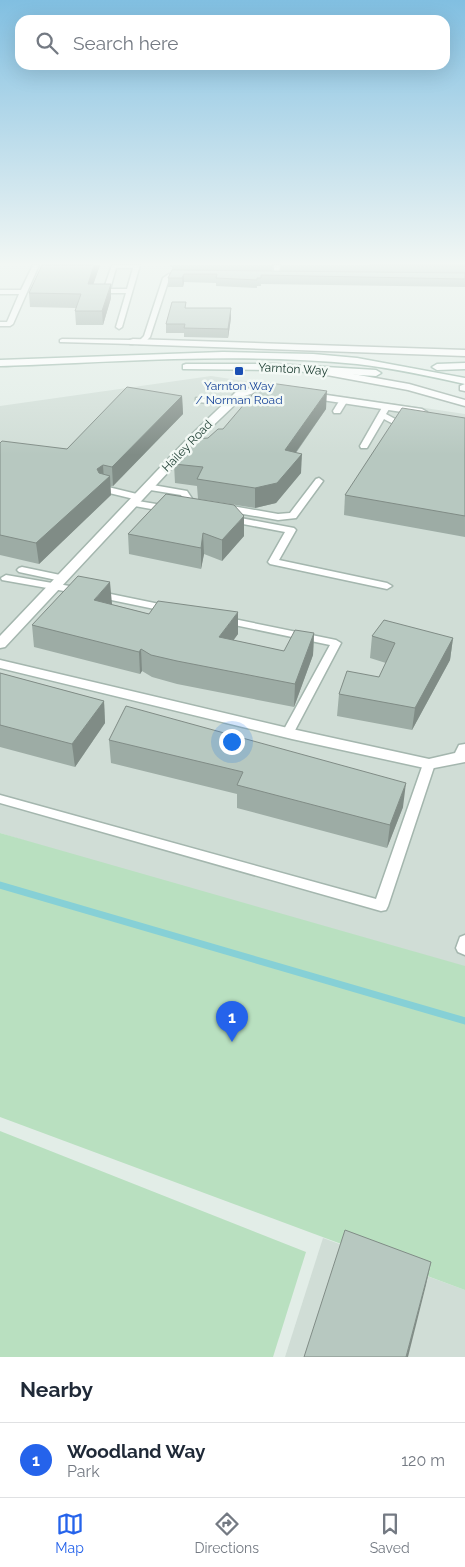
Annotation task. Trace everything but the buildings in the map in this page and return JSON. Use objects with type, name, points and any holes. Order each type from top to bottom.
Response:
[{"type":"street","points":[[137,343],[465,353]]},
{"type":"street","name":"Yarnton Way","points":[[0,363],[284,356],[356,361],[411,369],[465,386]]},
{"type":"street","points":[[356,361],[396,362],[440,368],[465,366]]},
{"type":"street","name":"Yarnton Way","points":[[0,371],[163,367],[274,367],[319,371],[368,372],[465,386]]},
{"type":"street","points":[[319,371],[409,387],[465,403]]},
{"type":"street","name":"Hailey Road","points":[[0,644],[147,487],[240,394],[261,388],[344,400],[384,411],[435,413]]},
{"type":"street","points":[[0,664],[288,733],[429,764],[462,757],[465,749]]},
{"type":"lane","points":[[62,341],[93,345],[137,343],[147,337],[150,328]]},
{"type":"lane","points":[[199,400],[229,404]]},
{"type":"lane","points":[[337,411],[344,400]]},
{"type":"lane","points":[[364,446],[384,411],[395,422],[422,426]]},
{"type":"lane","points":[[196,436],[210,439]]},
{"type":"lane","points":[[215,510],[278,517],[293,516],[319,481]]},
{"type":"lane","points":[[147,487],[184,493],[190,502],[292,530],[274,562],[387,586]]},
{"type":"lane","points":[[104,489],[135,500],[179,511]]},
{"type":"lane","points":[[22,570],[57,582],[181,612]]},
{"type":"lane","points":[[6,578],[57,582]]},
{"type":"lane","points":[[210,618],[336,643],[288,733]]},
{"type":"lane","points":[[0,799],[381,906],[429,764]]},
{"type":"lane","points":[[465,941],[463,948],[465,949]]},
{"type":"shaded area","points":[[211,376],[465,414],[465,977],[0,833],[0,406]]},
{"type":"shaded area","points":[[323,1238],[465,1290],[465,1357],[285,1357]]},
{"type":"green space","points":[[0,833],[465,966],[465,1290],[0,1117]]},
{"type":"green space","points":[[0,1131],[306,1252],[273,1357],[0,1357]]},
{"type":"waterway","points":[[0,885],[465,1021]]},
{"type":"place","name":"Yarnton Way / Norman Road","points":[[239,371]]},
{"type":"place","name":"Woodland Way","points":[[232,1042]]}]
